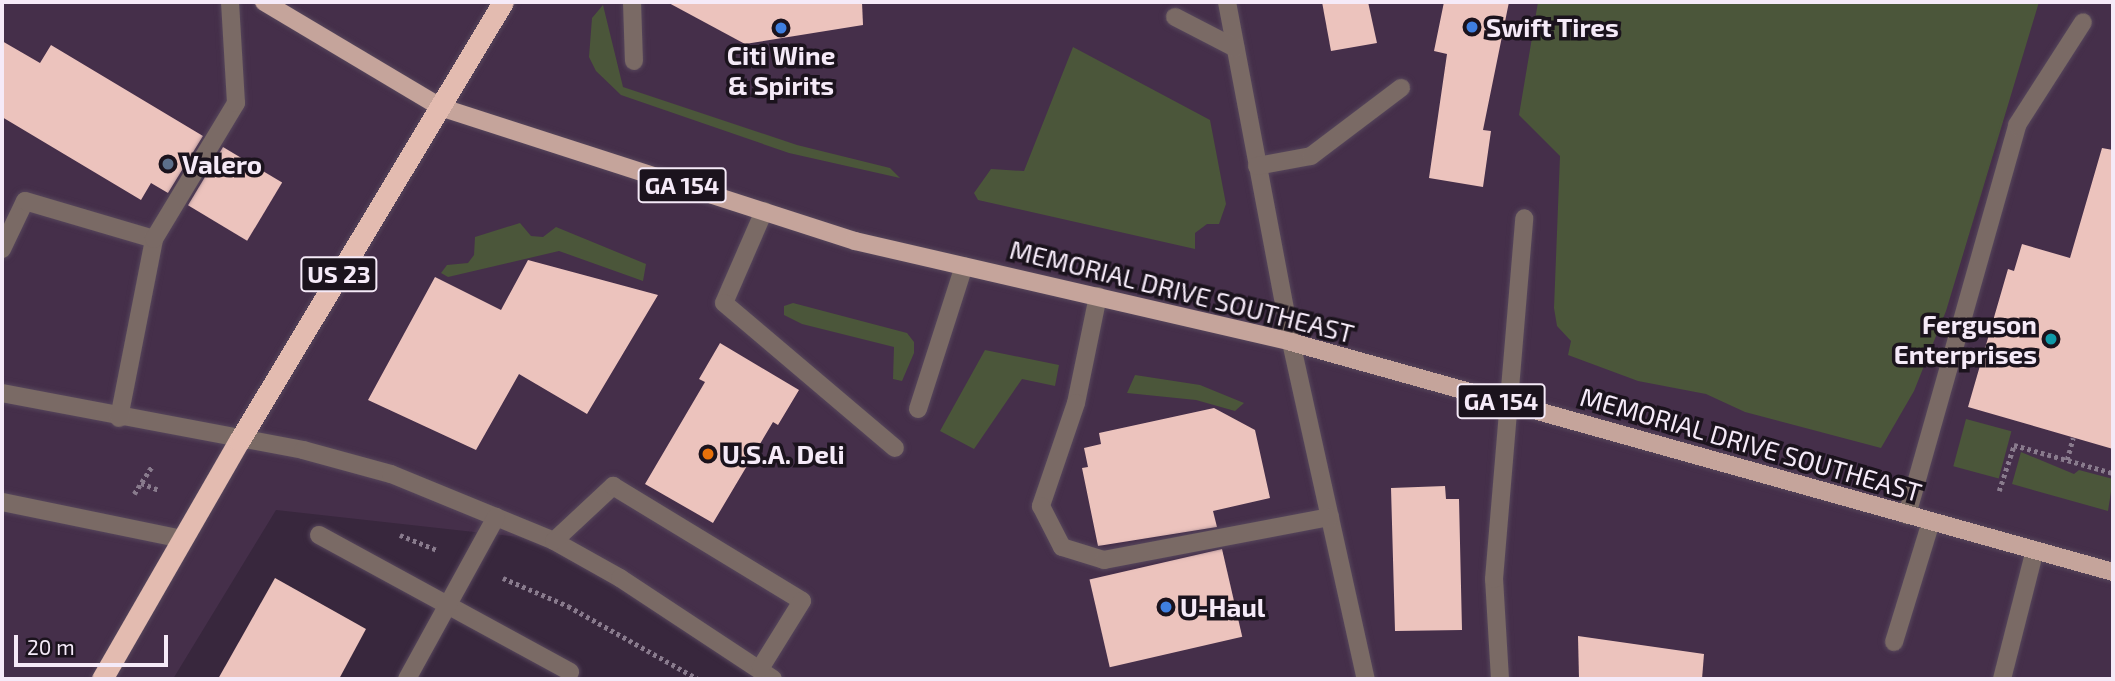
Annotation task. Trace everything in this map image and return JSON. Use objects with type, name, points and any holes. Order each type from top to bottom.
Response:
[{"type":"highway","name":"US 23","points":[[102,679],[239,441],[503,2]]},
{"type":"main road","name":"MEMORIAL DRIVE SOUTHEAST","points":[[264,2],[440,107],[855,241],[1291,342],[2113,572]]},
{"type":"street","points":[[119,418],[154,239],[236,103],[230,2]]},
{"type":"street","points":[[632,2],[634,61]]},
{"type":"street","points":[[1227,2],[1291,342],[1366,679]]},
{"type":"street","points":[[1175,17],[1235,48]]},
{"type":"street","points":[[1908,515],[2017,125],[2083,22]]},
{"type":"street","points":[[1258,166],[1311,156],[1401,88]]},
{"type":"street","points":[[2,248],[25,201],[154,239]]},
{"type":"street","points":[[764,211],[724,303],[895,448]]},
{"type":"street","points":[[1500,679],[1494,579],[1505,402],[1524,218]]},
{"type":"street","points":[[918,408],[964,266]]},
{"type":"street","points":[[1098,296],[1076,403],[1041,506],[1062,547],[1104,560],[1330,517]]},
{"type":"street","points":[[2,393],[239,441],[303,450],[391,474],[554,541],[767,673],[802,601],[612,486],[554,541]]},
{"type":"street","points":[[2,502],[183,539]]},
{"type":"street","points":[[407,679],[496,517]]},
{"type":"street","points":[[1894,642],[1931,522]]},
{"type":"street","points":[[319,535],[570,672]]},
{"type":"street","points":[[2002,679],[2035,550]]},
{"type":"path","points":[[2067,460],[2073,438]]},
{"type":"path","points":[[1999,491],[2014,445],[2113,473]]},
{"type":"path","points":[[129,500],[152,466]]},
{"type":"path","points":[[141,483],[159,490]]},
{"type":"path","points":[[397,533],[568,606],[698,679]]},
{"type":"shaded area","points":[[2,2],[2113,2],[2113,679],[773,679],[554,541],[276,510],[173,679],[2,679]]},
{"type":"green space","points":[[1538,2],[2039,2],[1946,311],[1914,391],[1881,448],[1745,412],[1706,394],[1638,381],[1568,355],[1571,341],[1557,326],[1554,308],[1560,156],[1519,115]]},
{"type":"green space","points":[[603,5],[623,87],[797,145],[890,168],[900,178],[789,153],[621,95],[596,71],[589,57],[592,18]]},
{"type":"green space","points":[[1073,47],[1210,120],[1226,204],[1219,224],[1207,224],[1195,233],[1195,249],[978,200],[974,193],[991,169],[1024,171]]},
{"type":"green space","points":[[520,223],[531,236],[543,237],[556,227],[646,264],[643,281],[559,251],[448,277],[441,273],[447,265],[468,263],[474,255],[475,237]]},
{"type":"green space","points":[[793,303],[907,333],[914,342],[914,353],[902,381],[893,379],[894,347],[802,324],[784,315],[784,306]]},
{"type":"green space","points":[[985,350],[1059,365],[1055,386],[1022,379],[974,449],[940,431]]},
{"type":"green space","points":[[1135,375],[1200,385],[1244,403],[1235,411],[1196,400],[1127,393]]},
{"type":"green space","points":[[1966,419],[2011,431],[1999,478],[1953,466]]},
{"type":"green space","points":[[2021,452],[2074,474],[2079,470],[2113,479],[2108,511],[2012,484]]},
{"type":"building","name":"Citi Wine & Spirits","points":[[667,2],[862,2],[863,25],[745,44]]},
{"type":"building","points":[[1322,2],[1368,2],[1377,43],[1331,51]]},
{"type":"building","points":[[1444,2],[1509,2],[1483,130],[1491,131],[1483,187],[1429,178],[1447,54],[1434,51]]},
{"type":"building","points":[[2,41],[40,63],[51,45],[203,136],[168,193],[151,183],[141,200],[2,117]]},
{"type":"building","points":[[223,147],[282,183],[247,241],[188,205]]},
{"type":"building","name":"Ferguson Enterprises","points":[[2102,148],[2113,150],[2113,449],[1968,407],[2008,269],[2014,271],[2022,244],[2070,258]]},
{"type":"building","points":[[528,260],[658,295],[587,414],[519,374],[476,450],[368,400],[435,277],[501,310]]},
{"type":"building","name":"U.S.A. Deli","points":[[720,343],[799,390],[778,425],[773,422],[713,523],[645,484],[705,382],[699,379]]},
{"type":"building","points":[[1214,408],[1255,430],[1270,498],[1213,511],[1217,527],[1098,546],[1082,468],[1088,467],[1084,448],[1101,444],[1099,433]]},
{"type":"building","points":[[1445,486],[1446,499],[1459,499],[1462,630],[1395,631],[1391,488]]},
{"type":"building","name":"U-Haul","points":[[1222,549],[1242,637],[1110,667],[1089,580]]},
{"type":"building","points":[[275,578],[366,629],[339,679],[218,679]]},
{"type":"building","points":[[1578,636],[1704,654],[1702,679],[1579,679]]},
{"type":"place","name":"Swift Tires","points":[[1472,27]]},
{"type":"place","name":"Citi Wine & Spirits","points":[[781,28]]},
{"type":"place","name":"Valero","points":[[168,164]]},
{"type":"place","name":"Ferguson Enterprises","points":[[2051,339]]},
{"type":"place","name":"U.S.A. Deli","points":[[708,454]]},
{"type":"place","name":"U-Haul","points":[[1166,607]]}]
